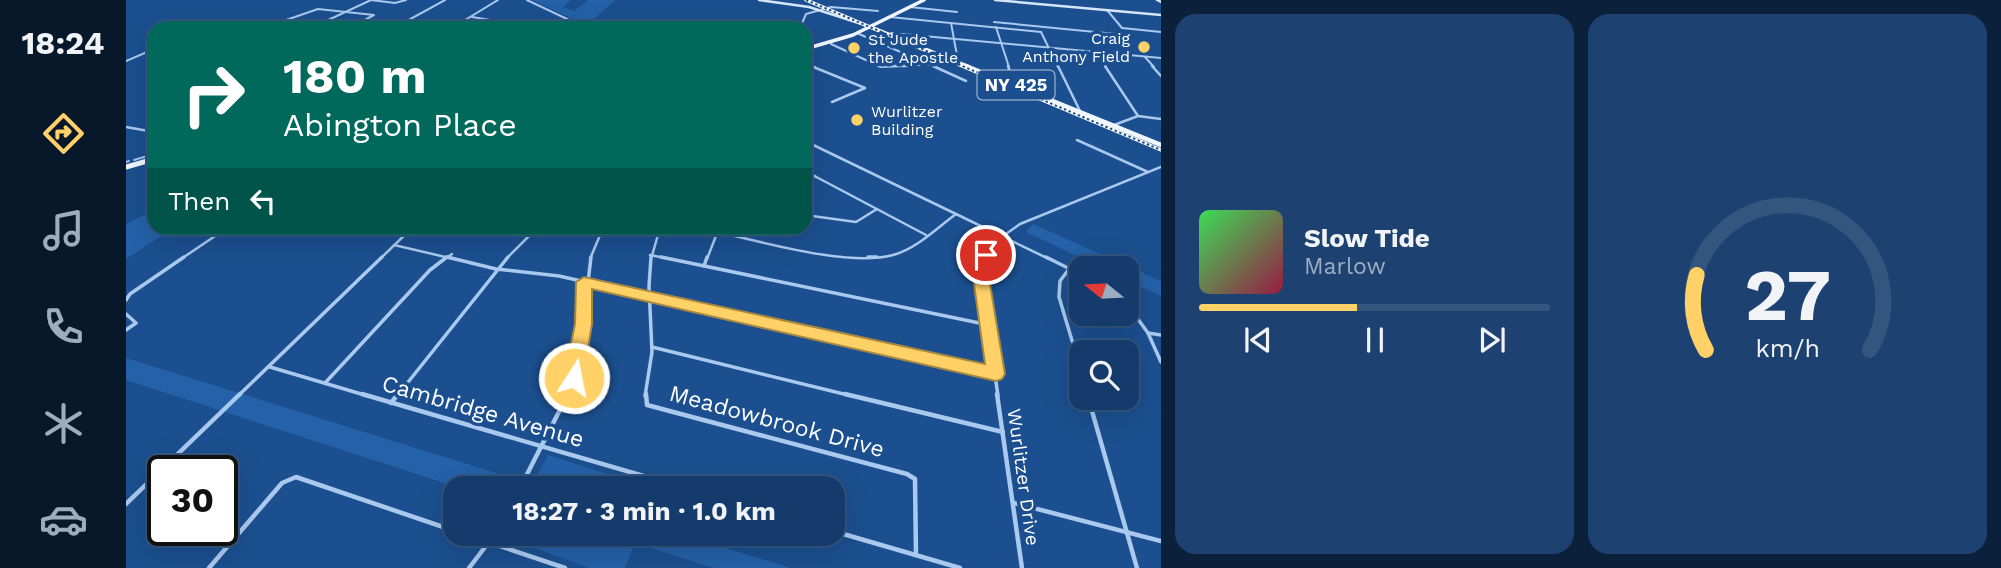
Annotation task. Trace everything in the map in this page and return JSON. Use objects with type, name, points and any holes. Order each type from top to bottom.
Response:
[{"type":"main road","name":"NY 425","points":[[759,0],[819,10],[891,33],[1161,145]]},
{"type":"main road","points":[[812,48],[859,34],[924,0]]},
{"type":"main road","points":[[126,167],[147,161]]},
{"type":"street","points":[[326,21],[370,0],[407,0]]},
{"type":"street","points":[[407,21],[445,0]]},
{"type":"street","points":[[463,21],[498,0]]},
{"type":"street","points":[[527,0],[570,21]]},
{"type":"street","points":[[995,0],[1161,15]]},
{"type":"street","points":[[909,6],[957,12]]},
{"type":"street","points":[[803,21],[806,14],[833,7],[878,11]]},
{"type":"street","points":[[282,21],[314,9],[374,15],[363,21]]},
{"type":"street","points":[[994,22],[1126,35],[1106,10]]},
{"type":"street","points":[[470,17],[495,21]]},
{"type":"street","points":[[887,17],[1041,32]]},
{"type":"street","points":[[831,44],[881,67],[960,62],[951,23]]},
{"type":"street","points":[[996,27],[1014,84]]},
{"type":"street","points":[[1040,27],[1080,111]]},
{"type":"street","points":[[1122,28],[1161,32]]},
{"type":"street","points":[[891,33],[1161,58]]},
{"type":"street","points":[[859,34],[966,81]]},
{"type":"street","points":[[126,61],[147,52]]},
{"type":"street","points":[[1096,52],[1138,116]]},
{"type":"street","points":[[1145,57],[1161,76]]},
{"type":"street","points":[[812,66],[865,88],[832,102]]},
{"type":"street","points":[[1114,125],[1138,116],[1161,119]]},
{"type":"street","points":[[126,127],[147,131]]},
{"type":"street","points":[[1077,140],[1148,172]]},
{"type":"street","points":[[812,144],[1069,269],[1060,281],[1059,297],[1072,340]]},
{"type":"street","points":[[1001,236],[1020,224],[1161,167]]},
{"type":"street","points":[[812,174],[926,235]]},
{"type":"street","points":[[812,216],[856,222],[877,209]]},
{"type":"street","points":[[742,235],[841,256],[872,259],[895,255],[956,214]]},
{"type":"street","points":[[126,300],[130,294],[217,235]]},
{"type":"street","points":[[126,504],[405,235]]},
{"type":"street","points":[[391,403],[496,269],[530,235]]},
{"type":"street","points":[[527,476],[574,378],[584,324],[584,282],[598,235]]},
{"type":"street","name":"Meadowbrook Drive","points":[[657,235],[650,255],[648,296],[652,347],[645,399],[647,404],[907,474],[915,479],[916,555]]},
{"type":"street","points":[[704,266],[716,235]]},
{"type":"street","name":"Wurlitzer Drive","points":[[1001,236],[986,255],[982,284],[1022,568]]},
{"type":"street","points":[[394,245],[450,256],[496,269],[584,282],[996,374]]},
{"type":"street","points":[[650,255],[989,325]]},
{"type":"street","points":[[325,383],[430,270],[450,256]]},
{"type":"street","points":[[126,314],[136,323],[126,330]]},
{"type":"street","points":[[1139,320],[1149,333],[1161,362]]},
{"type":"street","points":[[1149,333],[1161,335]]},
{"type":"street","points":[[652,347],[1003,432]]},
{"type":"street","name":"Cambridge Avenue","points":[[270,367],[643,476]]},
{"type":"street","points":[[1092,410],[1137,568]]},
{"type":"street","points":[[209,568],[282,483],[296,477],[443,527]]},
{"type":"street","points":[[1013,503],[1161,541]]},
{"type":"street","points":[[845,534],[960,568]]},
{"type":"street","points":[[469,568],[487,546]]},
{"type":"street","points":[[502,546],[565,568]]},
{"type":"shaded area","points":[[532,0],[571,0],[563,7],[574,11],[588,0],[615,0],[592,21],[577,21]]},
{"type":"shaded area","points":[[147,214],[147,235],[163,235],[126,259],[126,224]]},
{"type":"shaded area","points":[[1033,224],[1105,256],[1077,256],[1026,232]]},
{"type":"shaded area","points":[[1139,271],[1161,281],[1161,296],[1139,286]]},
{"type":"shaded area","points":[[126,358],[506,476],[443,476],[443,483],[126,380]]},
{"type":"shaded area","points":[[548,455],[614,476],[536,476]]},
{"type":"shaded area","points":[[530,546],[634,546],[625,568],[589,568]]},
{"type":"shaded area","points":[[644,546],[720,546],[791,568],[714,568]]},
{"type":"waterway","points":[[134,160],[147,156]]},
{"type":"railway","points":[[806,0],[1161,150]]},
{"type":"place","name":"Craig Anthony Field","points":[[1144,47]]},
{"type":"place","name":"St Jude the Apostle","points":[[854,48]]},
{"type":"place","name":"Wurlitzer Building","points":[[857,120]]},
{"type":"route","points":[[574,378],[584,324],[584,282],[996,374],[982,284],[986,255]]}]
